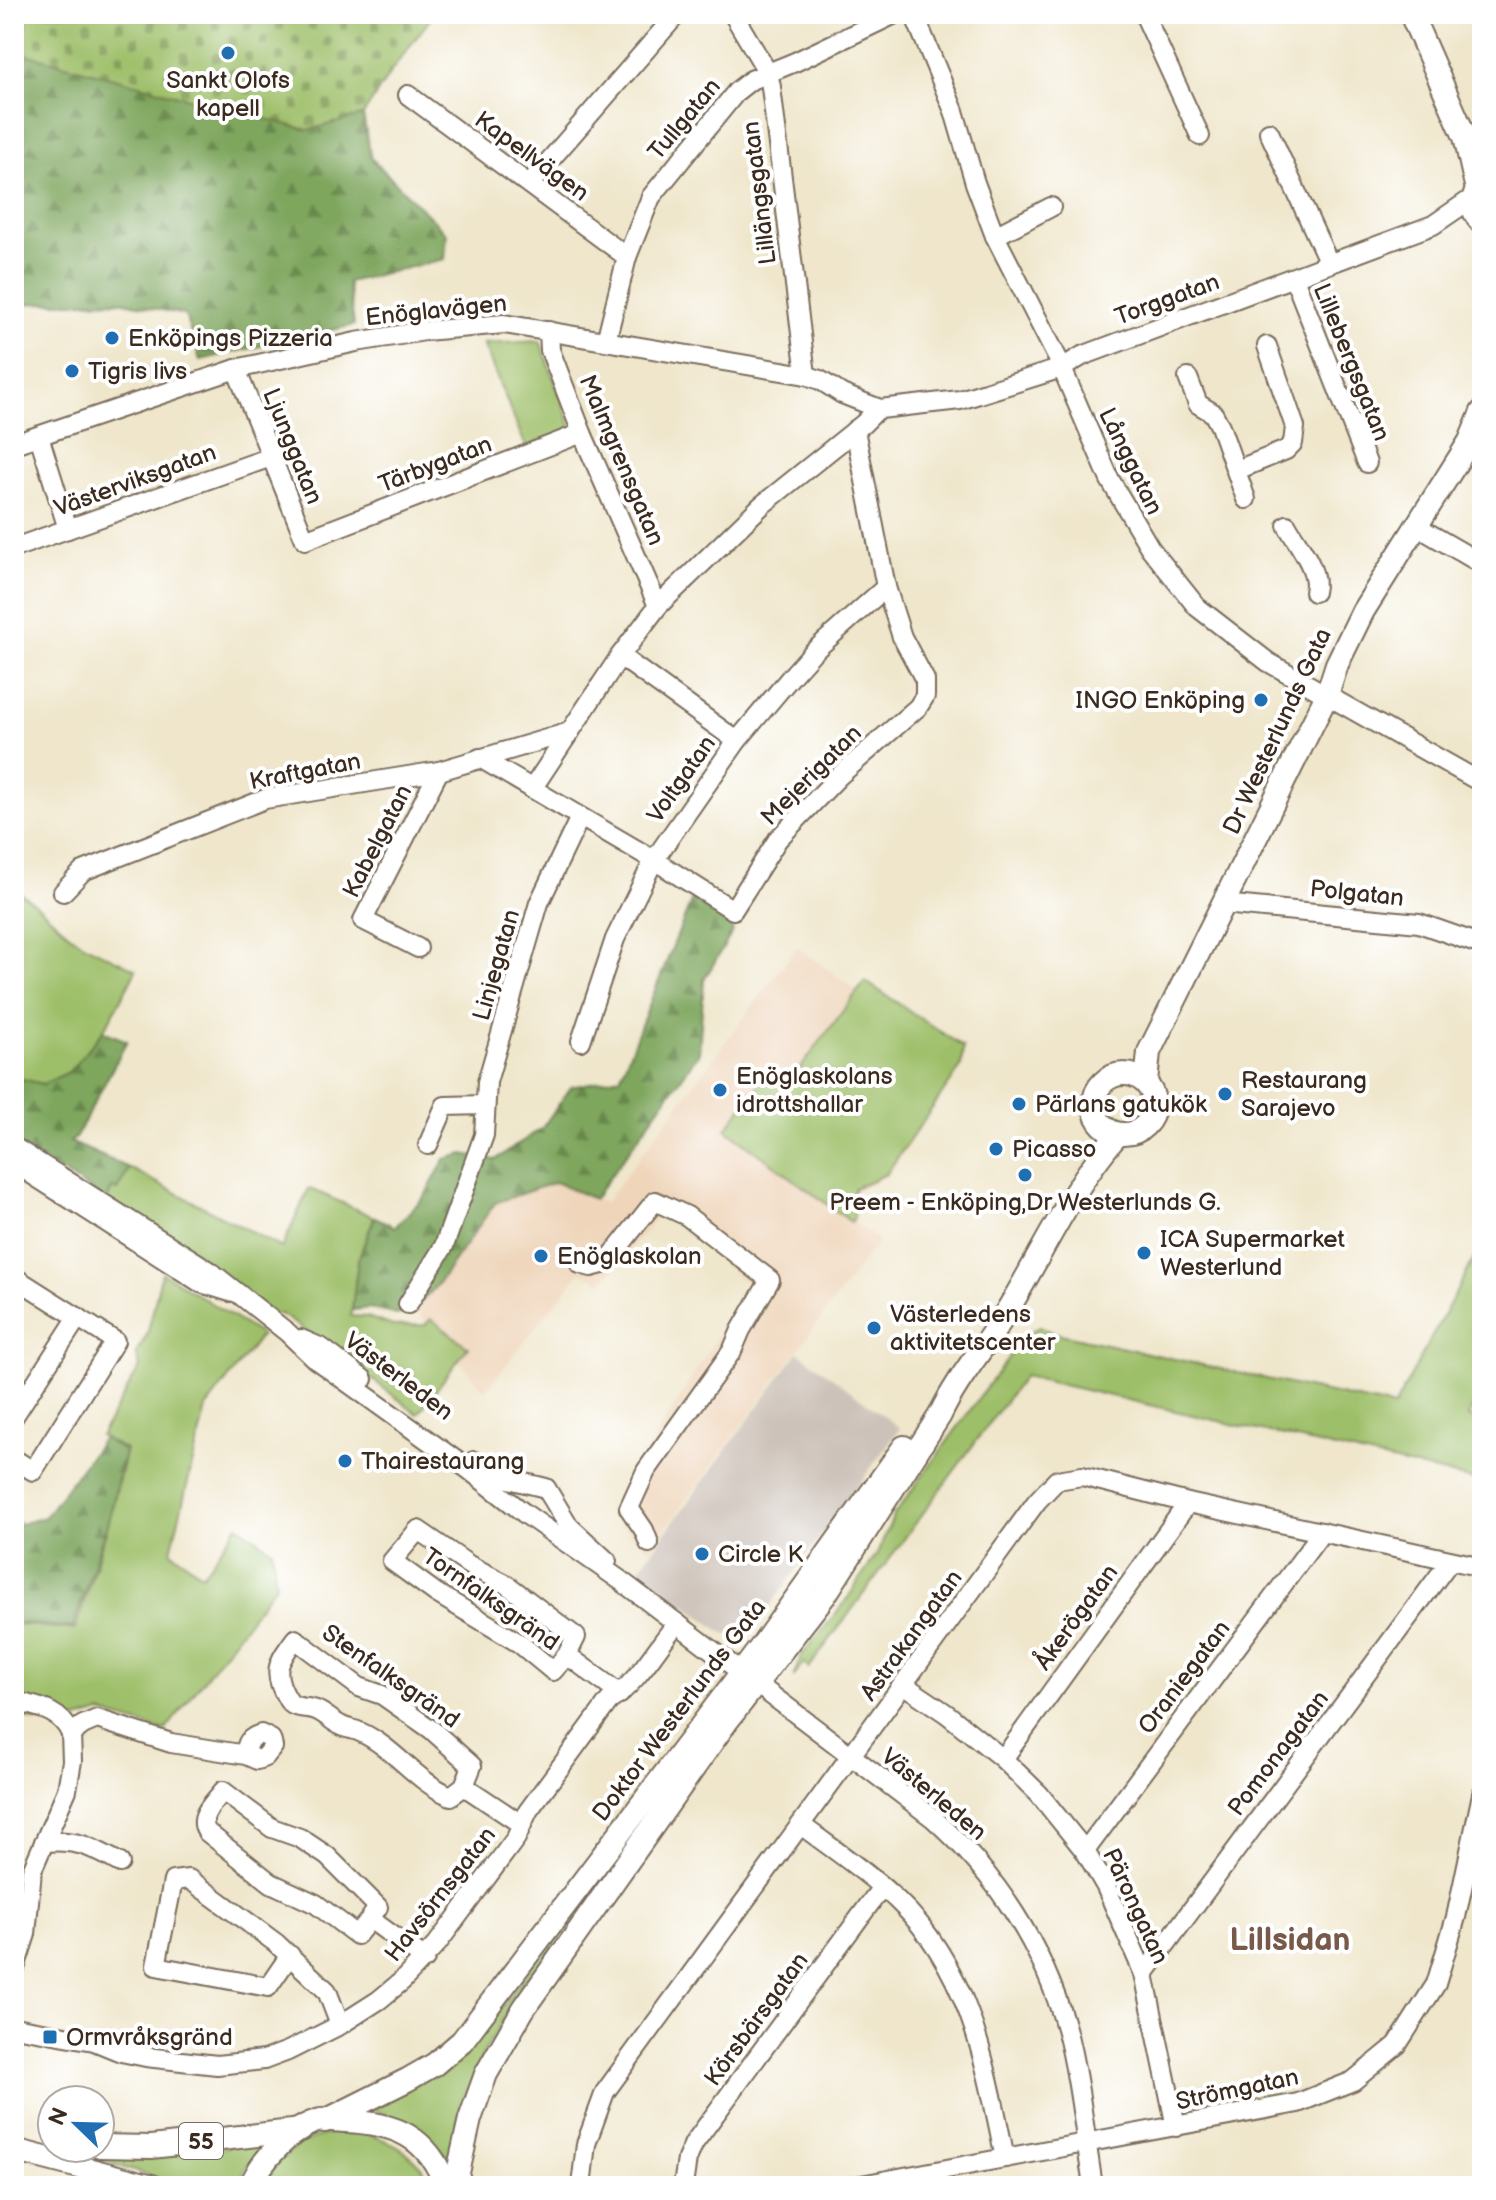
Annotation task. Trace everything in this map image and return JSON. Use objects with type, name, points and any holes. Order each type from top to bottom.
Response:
[{"type":"main road","points":[[1411,14],[1465,137],[1478,190],[1473,210],[1481,223]]},
{"type":"main road","points":[[1465,137],[1482,156]]},
{"type":"main road","name":"Dr Westerlunds Gata","points":[[953,1388],[1004,1316],[1110,1130],[1094,1111],[1097,1090],[1111,1076],[1136,1078],[1327,695],[1337,664],[1363,611],[1476,434],[1482,412]]},
{"type":"main road","points":[[1110,1130],[1131,1134],[1149,1122],[1155,1106],[1154,1096],[1136,1078]]},
{"type":"main road","name":"Doktor Westerlunds Gata","points":[[325,2121],[426,2069],[462,2041],[750,1678],[825,1595],[940,1415],[953,1388]]},
{"type":"main road","name":"Doktor Westerlunds Gata","points":[[455,2186],[470,2119],[486,2074],[524,2008],[727,1721],[750,1678]]},
{"type":"main road","name":"55","points":[[116,2146],[151,2147],[302,2129],[325,2121],[386,2124],[409,2137],[429,2154],[446,2186]]},
{"type":"main road","name":"55","points":[[251,2186],[255,2173],[274,2150],[302,2129]]},
{"type":"main road","points":[[14,2138],[36,2141]]},
{"type":"main road","points":[[14,2150],[152,2186]]},
{"type":"street","points":[[530,183],[677,14]]},
{"type":"street","name":"Lillängsgatan","points":[[733,14],[768,73],[806,375]]},
{"type":"street","name":"Tullgatan","points":[[606,341],[627,257],[651,197],[737,91],[768,73],[895,14]]},
{"type":"street","name":"Långgatan","points":[[914,14],[954,111],[975,183],[995,236],[1062,368],[1128,515],[1175,581],[1197,607],[1268,662],[1482,783]]},
{"type":"street","points":[[1144,14],[1200,136]]},
{"type":"street","name":"Kapellvägen","points":[[408,95],[627,257]]},
{"type":"street","name":"Lillebergsgatan","points":[[1269,132],[1329,263]]},
{"type":"street","name":"Torggatan","points":[[1433,225],[1478,190]]},
{"type":"street","points":[[995,236],[1051,207]]},
{"type":"street","name":"Torggatan","points":[[878,409],[960,400],[1062,368],[1082,356],[1433,225],[1481,223]]},
{"type":"street","name":"Lillebergsgatan","points":[[1294,278],[1367,463]]},
{"type":"street","name":"Enöglavägen","points":[[14,444],[236,369],[356,342],[425,331],[504,324],[806,375],[878,409]]},
{"type":"street","name":"Malmgrensgatan","points":[[549,331],[550,350],[582,433],[658,606]]},
{"type":"street","points":[[1237,470],[1286,450],[1293,443],[1295,427],[1267,346]]},
{"type":"street","name":"Ljunggatan","points":[[236,369],[305,540]]},
{"type":"street","points":[[1188,378],[1198,404],[1213,413],[1246,499]]},
{"type":"street","points":[[532,789],[620,656],[658,606],[762,505],[878,409]]},
{"type":"street","points":[[855,430],[886,587]]},
{"type":"street","name":"Tärbygatan","points":[[305,540],[582,433]]},
{"type":"street","points":[[39,436],[68,529]]},
{"type":"street","name":"Västerviksgatan","points":[[14,548],[271,457]]},
{"type":"street","points":[[1287,525],[1311,570],[1316,585],[1314,592]]},
{"type":"street","points":[[1418,527],[1482,564]]},
{"type":"street","name":"Mejerigatan","points":[[654,860],[733,910],[778,839],[839,776],[923,702],[925,680],[902,637],[886,587]]},
{"type":"street","name":"Voltgatan","points":[[581,1041],[615,939],[654,860],[737,741],[813,652],[886,587]]},
{"type":"street","points":[[620,656],[737,741]]},
{"type":"street","name":"Kraftgatan","points":[[63,892],[83,871],[265,799],[439,771],[570,732]]},
{"type":"street","points":[[480,758],[654,860]]},
{"type":"street","name":"Kabelgatan","points":[[418,948],[363,920],[439,771]]},
{"type":"street","name":"Linjegatan","points":[[408,1304],[444,1246],[484,1135],[487,1082],[539,903],[580,817]]},
{"type":"street","name":"Polgatan","points":[[1223,904],[1419,923],[1482,945]]},
{"type":"street","points":[[428,1145],[445,1106],[485,1105]]},
{"type":"street","name":"Västerleden","points":[[14,1147],[210,1271],[288,1333],[315,1359],[620,1580],[954,1837],[1010,1905],[1042,1964],[1063,2018],[1093,2186]]},
{"type":"street","name":"Västerleden","points":[[14,1163],[201,1283],[236,1294]]},
{"type":"street","points":[[580,1264],[591,1267],[606,1263],[655,1201],[687,1216],[770,1280],[732,1351],[646,1471],[633,1495],[629,1508],[649,1543]]},
{"type":"street","points":[[14,1277],[115,1341],[33,1471],[14,1459]]},
{"type":"street","points":[[14,1416],[78,1317]]},
{"type":"street","name":"Västerleden","points":[[288,1333],[322,1348],[470,1459],[505,1478],[546,1488],[569,1526],[604,1558],[620,1580]]},
{"type":"street","name":"Astrakangatan","points":[[581,2186],[586,2144],[605,2092],[1037,1501],[1057,1480],[1082,1476],[1188,1503],[1482,1567]]},
{"type":"street","points":[[517,1508],[517,1490],[524,1483]]},
{"type":"street","name":"Åkerögatan","points":[[1003,1759],[1188,1503]]},
{"type":"street","name":"Tornfalksgränd","points":[[418,1530],[469,1565],[506,1584],[576,1637],[567,1655],[553,1671],[519,1643],[436,1593],[392,1561],[418,1530]]},
{"type":"street","name":"Oraniegatan","points":[[1085,1851],[1322,1532]]},
{"type":"street","name":"Pomonagatan","points":[[1144,1974],[1450,1561]]},
{"type":"street","name":"Havsörnsgatan","points":[[14,2027],[94,2041],[121,2052],[146,2057],[217,2065],[264,2060],[340,2025],[379,2000],[425,1959],[516,1838],[528,1811],[609,1701],[620,1694],[677,1623]]},
{"type":"street","name":"Stenfalksgränd","points":[[295,1639],[359,1687],[382,1695],[432,1730],[472,1766],[464,1786],[451,1796],[436,1790],[372,1738],[341,1726],[315,1709],[294,1707],[289,1703],[278,1673],[278,1663],[295,1639]]},
{"type":"street","name":"Tornfalksgränd","points":[[567,1655],[620,1694]]},
{"type":"street","name":"Pärongatan","points":[[904,1685],[947,1714],[1003,1759],[1039,1794],[1085,1851],[1106,1887],[1144,1974],[1176,2127]]},
{"type":"street","points":[[14,1701],[59,1715],[71,1734],[72,1761],[67,1790],[32,1870],[26,1934],[14,1971]]},
{"type":"street","points":[[71,1734],[97,1719],[171,1743],[246,1755]]},
{"type":"street","points":[[464,1786],[521,1824]]},
{"type":"street","points":[[223,1791],[272,1828],[300,1838],[327,1856],[370,1897],[378,1907],[370,1919],[357,1935],[316,1904],[271,1883],[207,1832],[202,1825],[203,1817],[223,1791]]},
{"type":"street","name":"Strömgatan","points":[[856,2186],[1298,2103],[1353,2081],[1397,2045],[1436,1984],[1456,1917],[1482,1794]]},
{"type":"street","points":[[801,1825],[882,1887],[919,1924],[955,1980],[972,2016],[985,2061],[1005,2158]]},
{"type":"street","points":[[44,1842],[75,1841],[120,1863]]},
{"type":"street","points":[[290,1955],[268,1987],[156,1966],[173,1881],[189,1879],[290,1955],[327,1991],[340,2025]]},
{"type":"street","name":"Körsbärsgatan","points":[[683,2186],[687,2159],[694,2143],[882,1887]]},
{"type":"street","points":[[370,1919],[425,1959]]},
{"type":"shaded area","name":"Enöglaskolan","points":[[797,947],[960,1066],[888,1176],[857,1190],[855,1223],[879,1240],[650,1549],[608,1514],[749,1285],[661,1213],[602,1282],[580,1272],[485,1391],[417,1312],[494,1203],[555,1182],[605,1203]]},
{"type":"shaded area","points":[[798,1352],[900,1428],[752,1630],[741,1636],[731,1636],[720,1631],[639,1569]]},
{"type":"green space","points":[[14,14],[21,14],[18,52],[308,130],[363,115],[371,158],[447,234],[445,259],[348,282],[354,325],[200,360],[185,315],[120,301],[14,304]]},
{"type":"green space","points":[[21,14],[434,14],[363,115],[308,130],[18,52]]},
{"type":"green space","points":[[540,341],[572,428],[526,447],[483,344]]},
{"type":"green space","points":[[14,890],[79,941],[136,970],[110,1019],[87,1053],[74,1068],[44,1084],[14,1077]]},
{"type":"green space","points":[[692,899],[728,920],[733,931],[704,980],[699,1053],[594,1199],[555,1182],[495,1203],[437,1285],[416,1308],[397,1315],[370,1308],[352,1310],[358,1260],[375,1217],[395,1227],[425,1196],[445,1159],[464,1154],[495,1160],[542,1128],[571,1087],[620,1077]]},
{"type":"green space","points":[[865,981],[963,1047],[961,1067],[886,1174],[854,1188],[854,1218],[851,1222],[726,1129],[765,1077],[773,1083],[788,1085]]},
{"type":"green space","points":[[103,1031],[127,1041],[76,1137],[70,1142],[129,1168],[118,1190],[112,1188],[107,1200],[14,1142],[14,1077],[43,1084],[69,1072]]},
{"type":"green space","points":[[129,1168],[282,1248],[309,1188],[374,1217],[358,1260],[351,1316],[367,1317],[393,1326],[425,1325],[431,1319],[468,1347],[418,1414],[325,1344],[282,1315],[269,1311],[107,1200],[112,1188],[118,1190]]},
{"type":"green space","points":[[1482,1244],[1482,1386],[1468,1417],[1482,1421],[1482,1482],[1024,1376],[809,1668],[804,1663],[793,1678],[801,1656],[843,1605],[877,1554],[894,1515],[1024,1336],[1040,1326],[1051,1332],[1394,1407]]},
{"type":"green space","points":[[162,1272],[261,1335],[206,1408],[171,1551],[202,1575],[238,1525],[272,1550],[276,1584],[165,1731],[101,1713],[74,1721],[37,1721],[14,1715],[14,1624],[75,1630],[109,1522],[126,1450],[100,1436],[140,1367],[136,1353],[147,1335]]},
{"type":"green space","points":[[103,1438],[124,1451],[111,1511],[73,1628],[14,1622],[14,1520],[20,1524],[45,1517]]},
{"type":"green space","points":[[684,1759],[686,1761],[507,2012],[481,2058],[460,2109],[449,2159],[414,2128],[372,2110],[460,2056],[493,2019]]},
{"type":"green space","points":[[357,2130],[402,2149],[420,2165],[433,2186],[264,2186],[280,2160],[302,2143],[327,2134]]},
{"type":"green space","points":[[267,2141],[245,2169],[238,2186],[180,2186],[112,2164],[116,2164],[116,2157],[188,2153]]},
{"type":"place","name":"Sankt Olofs kapell","points":[[228,53]]},
{"type":"place","name":"Enköpings Pizzeria","points":[[112,338]]},
{"type":"place","name":"Tigris livs","points":[[72,371]]},
{"type":"place","name":"INGO Enköping","points":[[1261,700]]},
{"type":"place","name":"Enöglaskolans idrottshallar","points":[[720,1090]]},
{"type":"place","name":"Restaurang Sarajevo","points":[[1225,1094]]},
{"type":"place","name":"Pärlans gatukök","points":[[1019,1104]]},
{"type":"place","name":"Picasso","points":[[996,1149]]},
{"type":"place","name":"Preem - Enköping,Dr Westerlunds G.","points":[[1025,1175]]},
{"type":"place","name":"ICA Supermarket Westerlund","points":[[1144,1253]]},
{"type":"place","name":"Enöglaskolan","points":[[541,1256]]},
{"type":"place","name":"Västerledens aktivitetscenter","points":[[874,1328]]},
{"type":"place","name":"Thairestaurang","points":[[345,1461]]},
{"type":"place","name":"Circle K","points":[[702,1554]]},
{"type":"place","name":"Ormvråksgränd","points":[[50,2037]]},
{"type":"district","name":"Lillsidan","points":[[1290,1939]]}]
